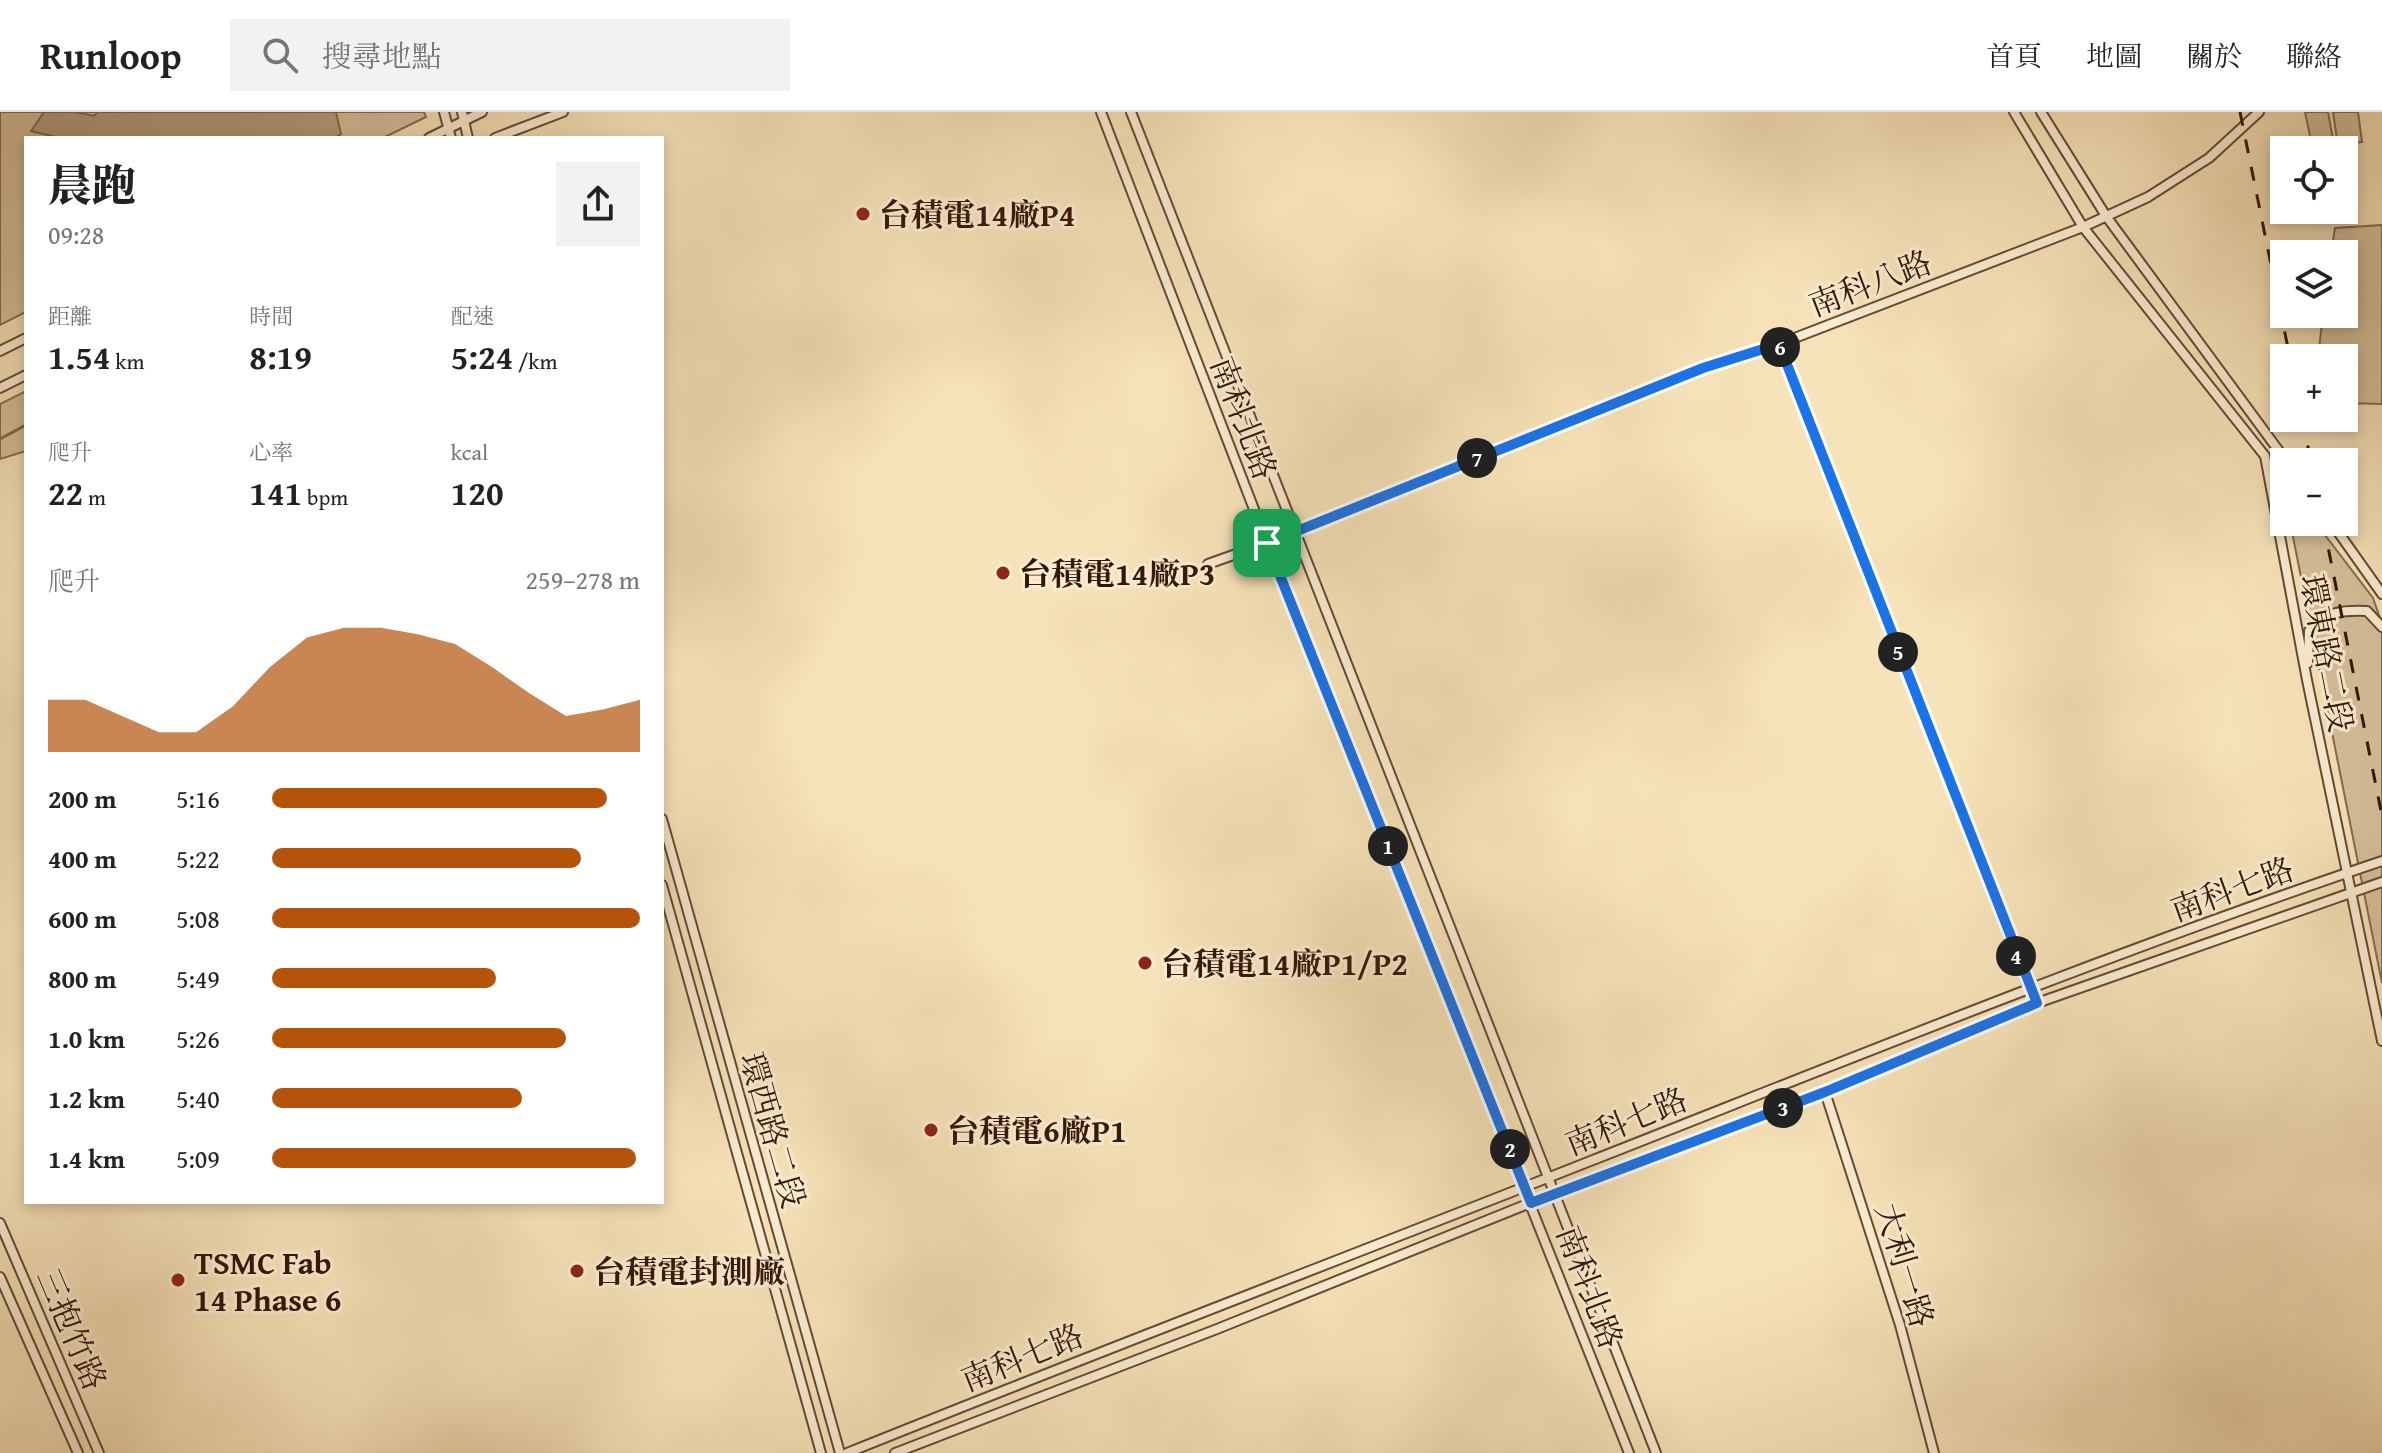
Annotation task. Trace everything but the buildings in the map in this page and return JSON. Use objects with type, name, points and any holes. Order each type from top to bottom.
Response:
[{"type":"street","points":[[444,112],[450,133]]},
{"type":"street","points":[[450,133],[463,116],[482,112]]},
{"type":"street","points":[[500,136],[563,112]]},
{"type":"street","name":"南科北路","points":[[1101,112],[1267,543],[1629,1453]]},
{"type":"street","name":"南科北路","points":[[1131,112],[1656,1453]]},
{"type":"street","name":"環東路二段","points":[[2014,112],[2083,227],[2265,456],[2307,680],[2382,1041]]},
{"type":"street","points":[[2041,112],[2106,216],[2277,448]]},
{"type":"street","name":"南科八路","points":[[1208,564],[1703,368],[1779,344],[2083,227],[2148,197],[2209,158],[2259,112]]},
{"type":"street","points":[[463,116],[468,136]]},
{"type":"street","points":[[0,351],[24,339]]},
{"type":"street","points":[[1779,344],[2037,1003]]},
{"type":"street","points":[[0,388],[24,376]]},
{"type":"street","name":"環東路二段","points":[[2341,536],[2382,594]]},
{"type":"street","points":[[2307,680],[2309,631],[2322,617],[2340,610],[2367,611],[2382,627]]},
{"type":"street","name":"環西路二段","points":[[664,826],[840,1453]]},
{"type":"street","name":"南科七路","points":[[847,1453],[2029,988],[2382,861]]},
{"type":"street","name":"南科七路","points":[[895,1453],[1217,1329],[1555,1193],[1825,1092],[2037,1003],[2382,882]]},
{"type":"street","name":"環西路二段","points":[[664,892],[821,1453]]},
{"type":"street","name":"大利一路","points":[[1825,1092],[1900,1325],[1934,1453]]},
{"type":"street","name":"三抱竹路","points":[[0,1223],[99,1453]]},
{"type":"street","name":"三抱竹路","points":[[0,1277],[78,1453]]},
{"type":"shaded area","points":[[0,112],[424,112],[426,117],[387,136],[24,136],[24,313],[0,325]]},
{"type":"shaded area","points":[[44,112],[75,112],[94,116],[98,112],[336,112],[341,134],[52,136],[31,131]]},
{"type":"shaded area","points":[[2305,112],[2328,112],[2332,136],[2310,136]]},
{"type":"shaded area","points":[[2333,112],[2358,112],[2362,142],[2358,143],[2358,136],[2337,136]]},
{"type":"shaded area","points":[[2382,225],[2382,404],[2358,403],[2358,344],[2320,344],[2321,328],[2358,328],[2358,240],[2333,240],[2335,228]]},
{"type":"shaded area","points":[[24,392],[24,452],[0,459],[0,404]]},
{"type":"shaded area","points":[[2293,536],[2326,536],[2373,598],[2382,624],[2382,983]]},
{"type":"waterway","points":[[0,439],[24,426]]},
{"type":"railway","points":[[2240,112],[2287,344]]},
{"type":"railway","points":[[2305,432],[2308,448]]},
{"type":"railway","points":[[2326,536],[2382,816]]},
{"type":"place","name":"台積電14廠P4","points":[[863,214]]},
{"type":"place","name":"台積電14廠P3","points":[[1003,573]]},
{"type":"place","name":"台積電14廠P1/P2","points":[[1145,963]]},
{"type":"place","name":"台積電6廠P1","points":[[931,1130]]},
{"type":"place","name":"台積電封測廠","points":[[577,1271]]},
{"type":"place","name":"TSMC Fab 14 Phase 6","points":[[178,1280]]},
{"type":"route","points":[[1779,344],[2037,1003],[1825,1092],[1531,1203],[1267,543],[1703,368],[1779,344]]}]
